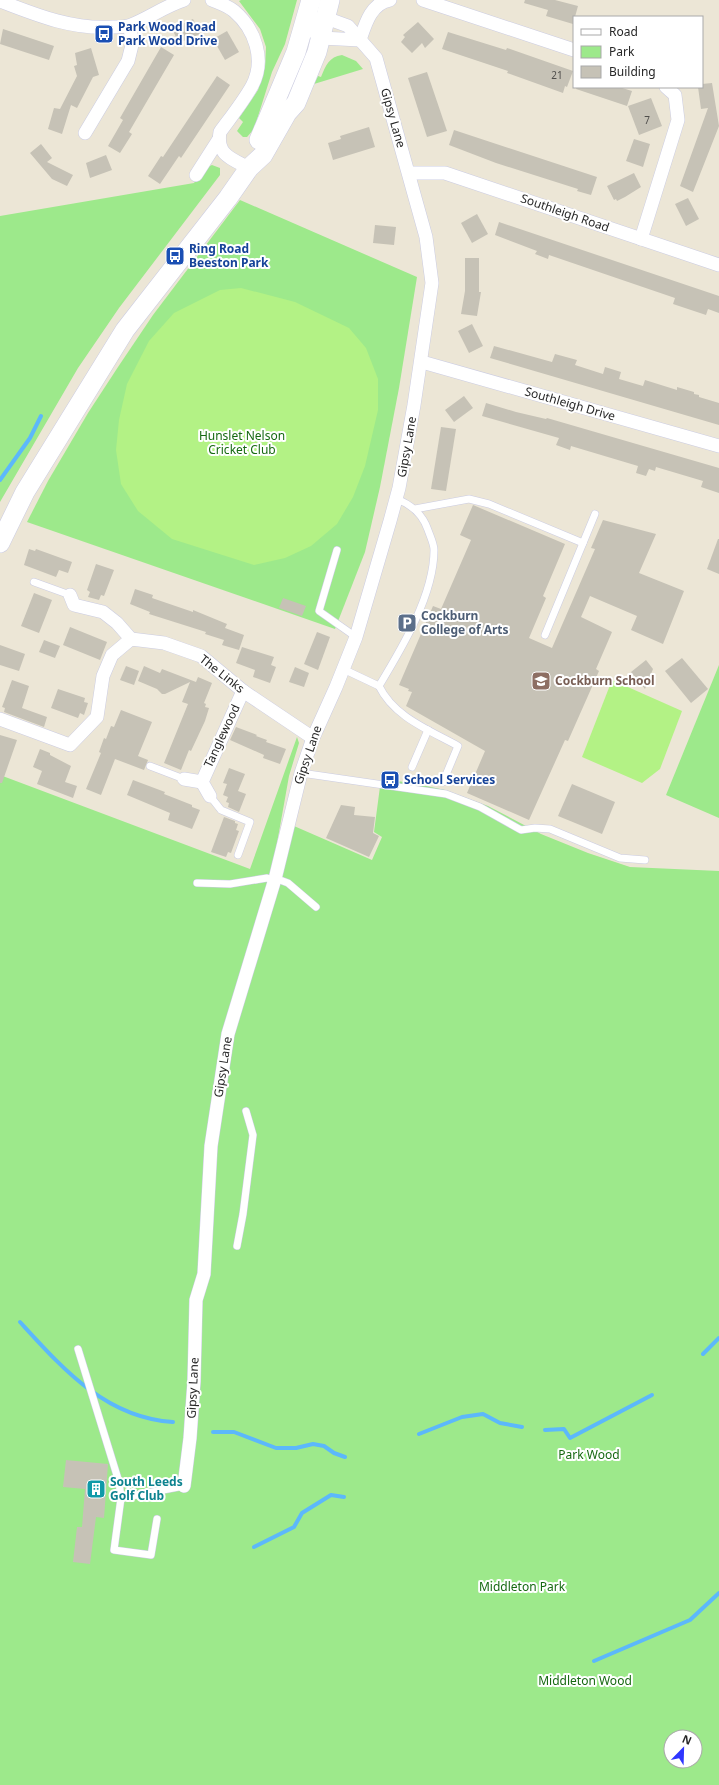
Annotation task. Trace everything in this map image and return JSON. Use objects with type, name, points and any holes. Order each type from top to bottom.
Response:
[{"type":"street","points":[[0,1],[33,14],[66,24],[97,29],[130,26],[168,6],[184,0]]},
{"type":"street","points":[[212,0],[233,10],[248,26],[258,48],[257,67],[252,85],[220,132],[219,139],[221,149],[229,157],[249,168]]},
{"type":"street","points":[[249,168],[254,147],[263,133],[291,65],[305,24],[311,0]]},
{"type":"street","points":[[305,24],[321,38],[360,40],[369,15],[385,1],[390,0]]},
{"type":"street","points":[[426,0],[573,50]]},
{"type":"street","points":[[305,24],[328,9]]},
{"type":"street","points":[[0,543],[25,492],[72,413],[126,330],[228,198],[249,168],[263,155],[287,113],[296,103],[317,52],[328,9]]},
{"type":"street","name":"Gipsy Lane","points":[[184,1486],[190,1438],[194,1381],[196,1300],[204,1274],[211,1146],[228,1034],[275,881],[301,774],[313,738],[356,637],[396,499],[422,362],[432,284],[426,237],[410,173],[376,58],[348,26],[328,9]]},
{"type":"street","points":[[85,133],[128,62],[132,45],[130,26]]},
{"type":"street","points":[[640,239],[678,120],[675,95],[667,88]]},
{"type":"street","points":[[196,175],[219,139]]},
{"type":"street","name":"Southleigh Road","points":[[410,173],[445,173],[719,266]]},
{"type":"street","name":"Southleigh Drive","points":[[422,362],[719,446]]},
{"type":"street","points":[[0,719],[70,745],[97,717],[103,676],[112,655],[131,639],[103,612],[71,605]]},
{"type":"street","name":"The Links","points":[[131,639],[164,643],[201,656],[243,691],[313,738]]},
{"type":"street","name":"Tanglewood","points":[[202,782],[243,691]]},
{"type":"street","name":"Tanglewood","points":[[184,779],[202,782]]},
{"type":"street","name":"Tanglewood","points":[[202,782],[210,796]]},
{"type":"lane","points":[[379,686],[394,664],[409,634],[432,575],[434,548],[426,524],[415,509],[406,502],[396,499]]},
{"type":"lane","points":[[415,509],[469,499],[489,504],[583,543]]},
{"type":"lane","points":[[545,635],[595,514]]},
{"type":"lane","points":[[337,550],[319,611],[356,637]]},
{"type":"lane","points":[[34,582],[71,605]]},
{"type":"lane","points":[[343,669],[379,686],[384,697],[393,708],[409,719],[458,746],[443,782]]},
{"type":"lane","points":[[412,767],[428,730]]},
{"type":"lane","points":[[150,766],[184,779]]},
{"type":"lane","points":[[301,774],[446,794],[480,807],[521,830],[535,828],[550,830],[620,858],[645,860]]},
{"type":"lane","points":[[210,796],[221,810],[250,822],[238,855]]},
{"type":"lane","points":[[197,883],[230,884],[268,878],[275,881],[280,880],[288,883],[316,907]]},
{"type":"lane","points":[[237,1246],[243,1214],[253,1135],[246,1110]]},
{"type":"lane","points":[[78,1349],[119,1482],[121,1498],[114,1550],[152,1555],[157,1519]]},
{"type":"lane","points":[[121,1498],[184,1486]]},
{"type":"green space","points":[[297,0],[285,44],[272,72],[254,129],[247,137],[243,137],[237,131],[243,122],[239,118],[258,90],[265,67],[266,47],[260,29],[239,1]]},
{"type":"green space","points":[[342,55],[356,61],[363,69],[314,84],[318,76],[321,77],[326,65],[334,58]]},
{"type":"green space","points":[[212,165],[220,168],[220,175],[119,308],[78,368],[0,502],[0,216],[194,183],[205,168]]},
{"type":"green space","name":"Hunslet Nelson Cricket Club","points":[[240,200],[417,277],[399,388],[380,487],[365,552],[335,629],[27,522],[48,481],[88,413],[118,367],[153,315]]},
{"type":"green space","points":[[241,288],[295,302],[349,328],[366,348],[378,379],[378,410],[365,466],[353,497],[337,524],[311,546],[285,558],[254,565],[172,539],[138,511],[121,484],[116,450],[119,420],[127,384],[149,341],[174,313],[220,290]]},
{"type":"green space","points":[[719,665],[719,818],[666,795]]},
{"type":"green space","points":[[612,680],[682,711],[660,769],[642,783],[582,757]]},
{"type":"green space","name":"South Leeds Golf Club","points":[[297,737],[299,743],[289,776],[271,877],[294,826],[372,860],[382,837],[374,832],[381,779],[412,783],[445,790],[488,806],[541,834],[588,853],[630,867],[719,871],[719,1785],[0,1785],[0,775],[250,869]]},
{"type":"building","points":[[525,0],[555,0],[578,6],[575,16],[573,16],[573,24],[546,16],[548,10],[524,3]]},
{"type":"building","points":[[193,19],[200,34],[179,43],[172,29]]},
{"type":"building","points":[[418,22],[434,39],[425,48],[422,43],[412,53],[401,42],[405,37],[403,35]]},
{"type":"building","points":[[3,29],[54,46],[49,60],[0,44]]},
{"type":"building","points":[[227,31],[239,52],[225,60],[213,39]]},
{"type":"building","points":[[448,32],[506,50],[507,48],[573,71],[567,87],[565,86],[563,93],[507,73],[508,71],[442,49]]},
{"type":"building","points":[[161,47],[174,55],[129,132],[132,134],[120,153],[108,146],[123,120],[120,118]]},
{"type":"building","points":[[91,48],[99,75],[93,77],[77,108],[71,105],[62,134],[48,129],[54,108],[60,109],[77,76],[74,66],[77,65],[75,53]]},
{"type":"building","points":[[427,72],[447,131],[427,137],[408,78]]},
{"type":"building","points":[[217,76],[230,85],[181,158],[179,156],[160,184],[148,176],[161,156],[163,157]]},
{"type":"building","points":[[712,83],[719,126],[693,192],[680,186],[708,108],[701,109],[698,88],[703,88],[703,84]]},
{"type":"building","points":[[622,88],[632,91],[627,106],[576,89]]},
{"type":"building","points":[[651,98],[662,126],[639,135],[628,106]]},
{"type":"building","points":[[369,127],[375,147],[333,160],[328,143],[341,139],[340,136]]},
{"type":"building","points":[[454,130],[597,177],[591,195],[577,191],[578,189],[496,163],[449,145]]},
{"type":"building","points":[[634,139],[650,144],[643,167],[626,161]]},
{"type":"building","points":[[41,144],[52,158],[47,162],[73,175],[67,186],[52,179],[30,153]]},
{"type":"building","points":[[106,155],[112,170],[90,178],[86,163]]},
{"type":"building","points":[[634,173],[641,187],[617,201],[616,199],[614,200],[607,186]]},
{"type":"building","points":[[688,198],[699,219],[686,226],[675,204]]},
{"type":"building","points":[[477,214],[488,234],[472,243],[461,223]]},
{"type":"building","points":[[499,222],[719,296],[719,313],[708,309],[706,315],[673,304],[675,298],[549,255],[548,259],[535,254],[537,251],[495,235]]},
{"type":"building","points":[[375,225],[396,227],[394,245],[373,243]]},
{"type":"building","points":[[465,258],[479,258],[479,292],[481,292],[477,316],[461,314],[465,291]]},
{"type":"building","points":[[472,324],[483,346],[469,353],[458,331]]},
{"type":"building","points":[[494,346],[552,362],[555,354],[577,360],[575,365],[603,374],[605,367],[621,372],[619,379],[643,386],[645,380],[677,390],[677,387],[694,392],[694,394],[699,395],[699,397],[719,403],[719,425],[490,358]]},
{"type":"building","points":[[464,396],[473,408],[454,422],[445,410]]},
{"type":"building","points":[[486,403],[516,412],[547,418],[719,468],[719,493],[701,487],[703,481],[656,467],[655,471],[649,469],[646,476],[636,473],[638,466],[571,446],[570,450],[556,445],[559,438],[482,416]]},
{"type":"building","points":[[441,427],[456,429],[446,491],[431,489]]},
{"type":"building","points":[[473,505],[565,544],[543,596],[546,598],[529,638],[552,648],[595,549],[591,548],[603,520],[656,534],[639,573],[684,591],[663,644],[631,630],[637,616],[590,596],[581,617],[612,632],[596,669],[599,671],[568,741],[565,740],[529,820],[467,793],[485,751],[406,706],[412,692],[408,691],[409,689],[399,685],[433,606],[441,609],[471,540],[460,535]]},
{"type":"building","points":[[719,539],[719,574],[707,569]]},
{"type":"building","points":[[29,549],[35,551],[36,549],[72,562],[68,573],[59,570],[56,577],[24,565]]},
{"type":"building","points":[[96,564],[114,570],[104,596],[101,595],[99,600],[88,597],[90,592],[87,590]]},
{"type":"building","points":[[135,589],[153,595],[152,598],[193,612],[193,610],[227,624],[225,628],[244,635],[239,650],[222,645],[224,640],[205,634],[206,632],[149,614],[150,612],[130,604]]},
{"type":"building","points":[[34,593],[52,600],[39,633],[21,626]]},
{"type":"building","points":[[283,598],[306,606],[302,616],[279,608]]},
{"type":"building","points":[[70,627],[107,642],[100,660],[63,645]]},
{"type":"building","points":[[317,632],[330,637],[318,670],[304,664]]},
{"type":"building","points":[[44,640],[60,646],[55,658],[39,652]]},
{"type":"building","points":[[0,645],[25,654],[19,671],[0,665]]},
{"type":"building","points":[[242,647],[274,657],[271,665],[276,667],[270,683],[253,677],[255,670],[236,663]]},
{"type":"building","points":[[682,658],[708,689],[691,703],[665,671]]},
{"type":"building","points":[[646,660],[653,669],[645,689],[631,672]]},
{"type":"building","points":[[126,666],[139,671],[134,685],[120,680]]},
{"type":"building","points":[[144,666],[160,673],[162,669],[196,682],[198,677],[212,683],[204,703],[206,704],[205,707],[209,708],[205,721],[191,751],[189,750],[181,770],[164,763],[188,704],[182,702],[190,682],[162,694],[157,689],[138,681]]},
{"type":"building","points":[[295,667],[309,673],[304,687],[289,682]]},
{"type":"building","points":[[12,680],[29,686],[22,708],[47,717],[44,727],[4,712],[5,708],[2,707]]},
{"type":"building","points":[[58,689],[85,698],[84,702],[88,703],[84,715],[80,713],[78,718],[51,708]]},
{"type":"building","points":[[121,710],[152,722],[138,756],[148,760],[144,770],[115,759],[101,795],[86,789],[101,753],[99,752],[104,738],[106,739],[111,726],[114,727]]},
{"type":"building","points":[[236,727],[267,740],[266,742],[286,749],[280,764],[263,758],[264,755],[230,740]]},
{"type":"building","points":[[0,735],[17,740],[2,783],[0,783]]},
{"type":"building","points":[[40,749],[50,753],[50,755],[71,766],[65,782],[77,786],[73,798],[37,784],[42,771],[33,767]]},
{"type":"building","points":[[229,768],[245,774],[238,791],[246,794],[239,812],[228,807],[229,803],[226,802],[228,797],[223,795],[227,784],[223,783]]},
{"type":"building","points":[[133,780],[165,792],[164,794],[192,805],[192,807],[200,810],[192,829],[168,820],[170,813],[127,795]]},
{"type":"building","points":[[572,784],[615,802],[602,834],[558,816]]},
{"type":"building","points":[[341,805],[355,807],[354,815],[375,817],[373,833],[379,836],[369,857],[326,838]]},
{"type":"building","points":[[224,817],[235,821],[235,823],[238,824],[236,830],[239,831],[231,853],[228,852],[226,857],[211,852]]},
{"type":"building","name":"South Leeds Golf Club","points":[[66,1460],[108,1464],[104,1518],[96,1517],[90,1564],[73,1562],[77,1527],[82,1527],[85,1489],[63,1487]]},
{"type":"waterway","points":[[0,480],[30,438],[41,416]]},
{"type":"waterway","points":[[20,1322],[70,1373],[106,1401],[127,1411],[149,1418],[173,1422]]},
{"type":"waterway","points":[[703,1354],[719,1338]]},
{"type":"waterway","points":[[545,1430],[564,1429],[570,1438],[652,1395]]},
{"type":"waterway","points":[[419,1434],[462,1417],[483,1414],[500,1423],[522,1427]]},
{"type":"waterway","points":[[213,1432],[234,1432],[276,1448],[296,1448],[313,1444],[324,1446],[334,1453],[345,1457]]},
{"type":"waterway","points":[[254,1547],[294,1527],[302,1513],[331,1495],[344,1497]]},
{"type":"waterway","points":[[594,1661],[690,1620],[719,1593]]},
{"type":"place","name":"Park Wood Road Park Wood Drive","points":[[104,34]]},
{"type":"place","name":"Ring Road Beeston Park","points":[[175,256]]},
{"type":"place","name":"Cockburn College of Arts","points":[[407,623]]},
{"type":"place","name":"Cockburn School","points":[[541,681]]},
{"type":"place","name":"School Services","points":[[390,780]]},
{"type":"place","name":"South Leeds Golf Club","points":[[96,1489]]},
{"type":"park label","name":"Park Wood","points":[[589,1455]]},
{"type":"park label","name":"Middleton Park","points":[[522,1587]]},
{"type":"park label","name":"Middleton Wood","points":[[585,1681]]}]
